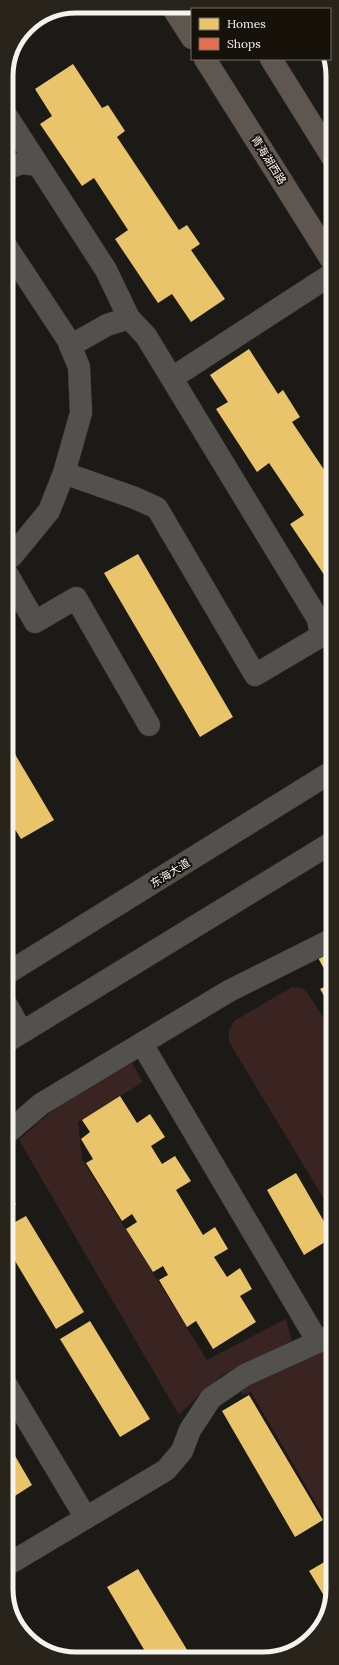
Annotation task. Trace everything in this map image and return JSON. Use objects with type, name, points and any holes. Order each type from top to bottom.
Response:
[{"type":"main road","points":[[176,13],[191,36]]},
{"type":"main road","name":"青海湖西路","points":[[206,60],[326,251]]},
{"type":"main road","points":[[272,60],[326,147]]},
{"type":"street","points":[[13,126],[106,270],[129,318],[146,336],[318,619],[321,636],[255,675],[157,508],[136,498],[64,473]]},
{"type":"street","points":[[13,166],[22,163],[38,165]]},
{"type":"street","points":[[13,257],[70,346],[79,367],[81,413],[64,473],[49,511],[13,555]]},
{"type":"street","points":[[172,378],[326,278]]},
{"type":"street","points":[[70,346],[107,325],[129,318]]},
{"type":"street","points":[[13,584],[35,622],[76,598],[149,725]]},
{"type":"street","name":"东海大道","points":[[13,970],[326,776]]},
{"type":"street","points":[[14,1037],[326,846]]},
{"type":"street","points":[[13,1128],[41,1104],[229,992],[326,943]]},
{"type":"street","points":[[13,1561],[166,1470],[182,1451],[190,1430],[211,1398],[245,1375],[325,1338],[142,1044]]},
{"type":"street","points":[[13,1398],[86,1518]]},
{"type":"shaded area","points":[[292,987],[301,988],[307,992],[326,1022],[326,1202],[229,1042],[229,1030],[234,1021]]},
{"type":"shaded area","points":[[132,1063],[143,1082],[78,1122],[82,1159],[207,1360],[286,1319],[292,1342],[224,1374],[204,1390],[179,1415],[19,1140],[56,1107]]},
{"type":"shaded area","points":[[326,1342],[326,1520],[251,1392],[243,1395],[236,1383]]},
{"type":"building: Homes","points":[[73,64],[102,108],[108,105],[125,131],[117,137],[179,230],[187,225],[200,244],[191,250],[225,299],[191,322],[172,294],[158,303],[115,239],[128,230],[94,178],[82,186],[40,124],[52,116],[35,89]]},
{"type":"building: Homes","points":[[249,349],[278,394],[283,390],[300,417],[292,422],[326,473],[326,578],[290,524],[304,515],[269,463],[257,472],[216,409],[228,402],[210,375]]},
{"type":"building: Homes","points":[[138,554],[233,717],[200,737],[104,573]]},
{"type":"building: Homes","points":[[13,751],[54,820],[21,839],[13,826]]},
{"type":"building: Homes","points":[[326,951],[326,972],[317,956]]},
{"type":"building: Homes","points":[[326,986],[326,999],[320,989]]},
{"type":"building: Homes","points":[[120,1096],[137,1123],[150,1114],[165,1137],[151,1146],[162,1164],[175,1156],[191,1181],[176,1190],[203,1235],[215,1227],[228,1249],[214,1257],[227,1277],[240,1268],[252,1289],[240,1296],[256,1322],[213,1349],[196,1321],[187,1327],[159,1280],[168,1275],[163,1266],[153,1272],[126,1229],[137,1222],[132,1214],[122,1221],[86,1163],[93,1159],[81,1139],[90,1132],[82,1120]]},
{"type":"building: Homes","points":[[296,1173],[326,1225],[326,1241],[304,1255],[267,1190]]},
{"type":"building: Homes","points":[[13,1199],[16,1204],[13,1206]]},
{"type":"building: Homes","points":[[26,1216],[84,1312],[56,1329],[13,1258],[13,1223]]},
{"type":"building: Homes","points":[[90,1321],[150,1419],[120,1437],[60,1339]]},
{"type":"building: Homes","points":[[249,1395],[323,1520],[295,1537],[222,1411]]},
{"type":"building: Homes","points":[[13,1452],[32,1485],[13,1497]]},
{"type":"building: Homes","points":[[326,1561],[325,1598],[309,1571]]},
{"type":"building: Homes","points":[[138,1569],[188,1652],[145,1652],[107,1587]]}]
